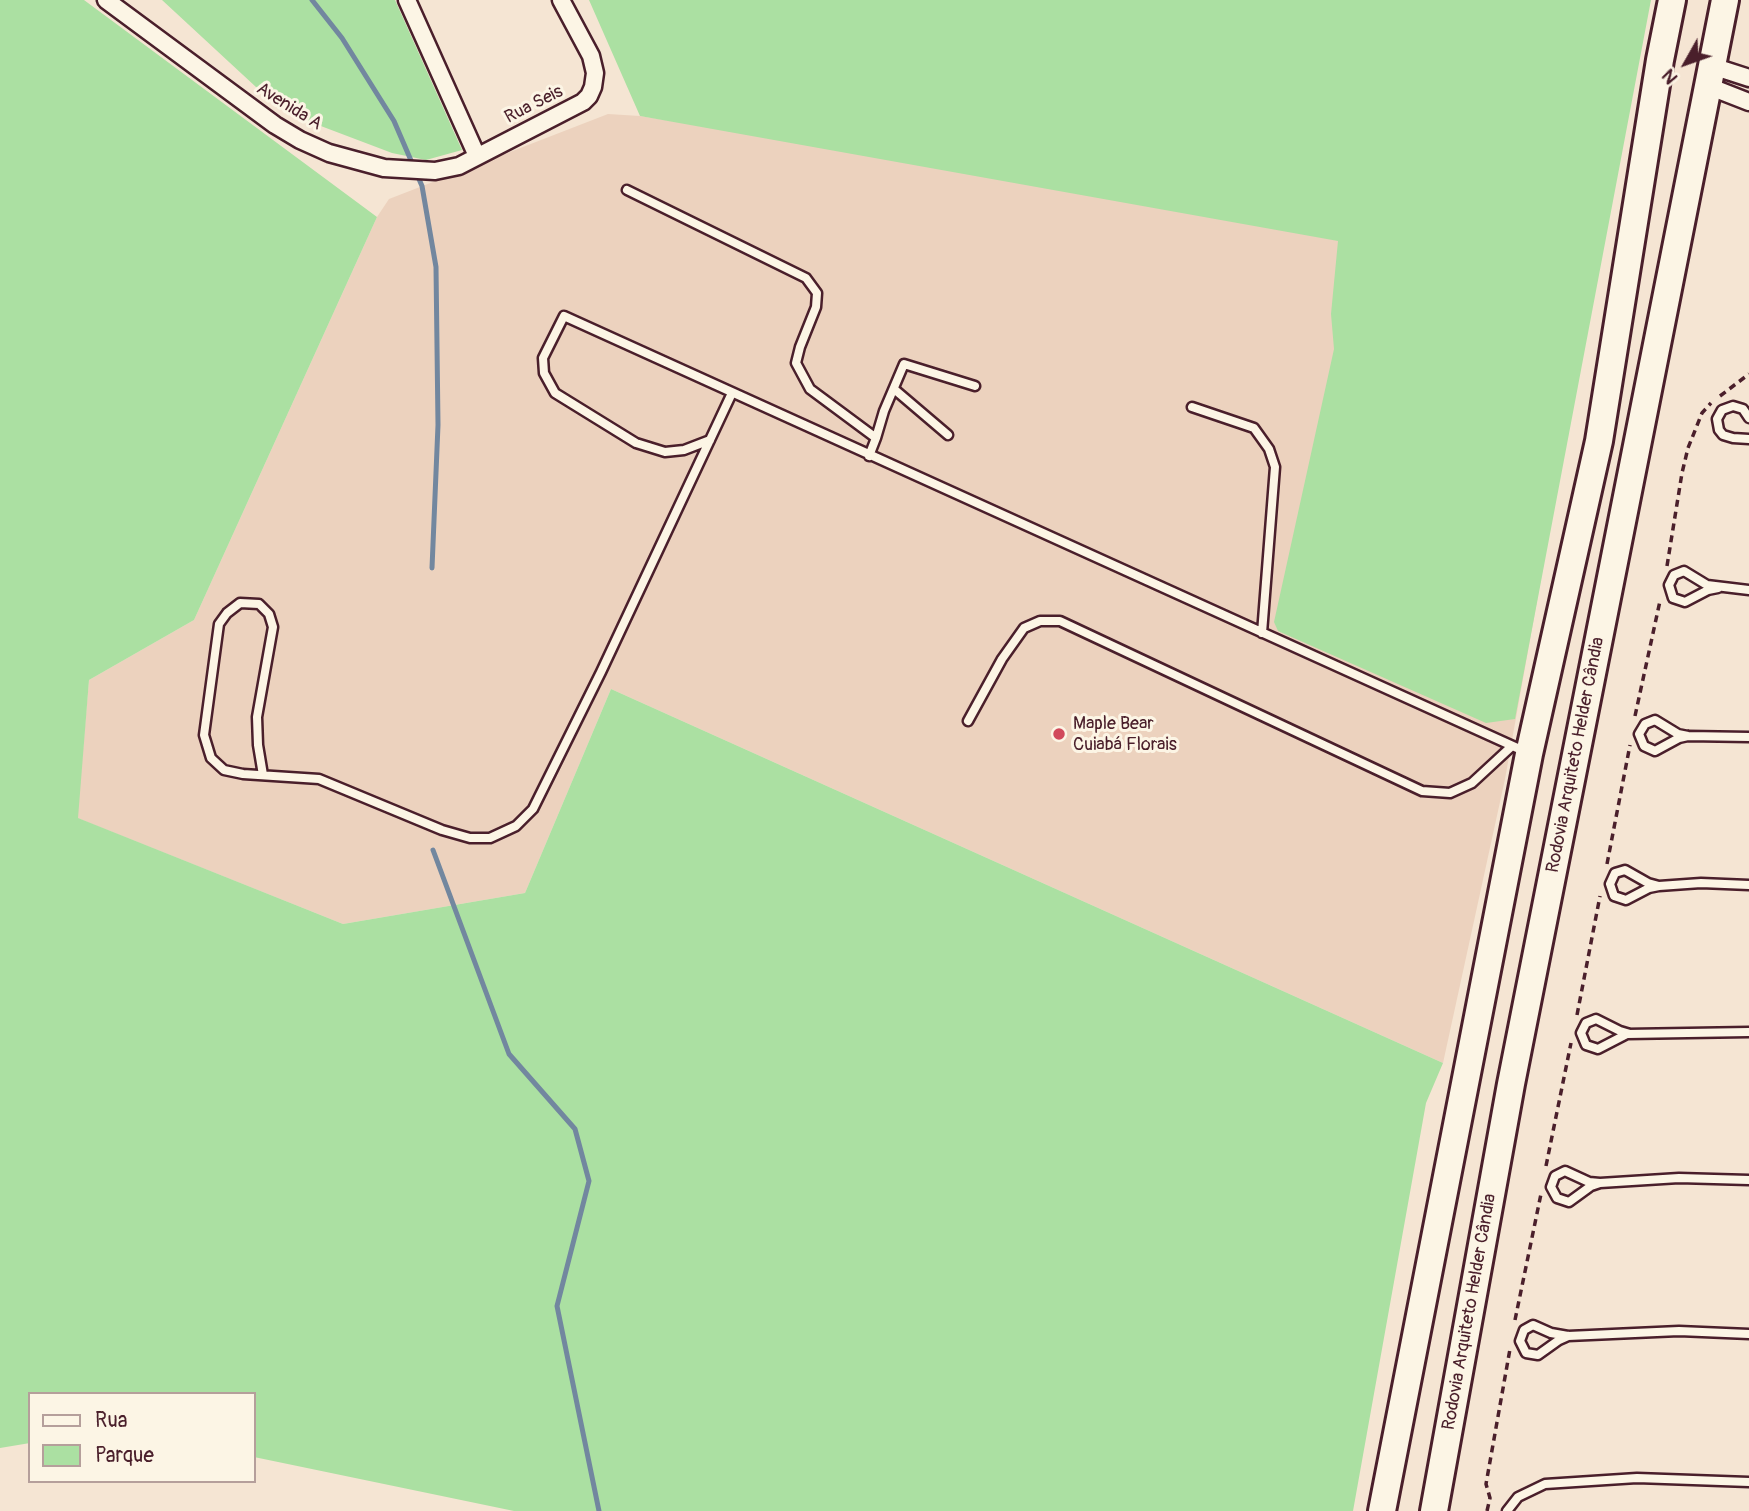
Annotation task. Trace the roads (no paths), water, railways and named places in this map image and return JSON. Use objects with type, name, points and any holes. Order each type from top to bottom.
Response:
[{"type":"main road","points":[[1382,1511],[1521,750],[1599,441],[1672,0]]},
{"type":"main road","name":"Rodovia Arquiteto Helder Cândia","points":[[1434,1511],[1514,1070],[1725,0]]},
{"type":"street","name":"Avenida A","points":[[106,0],[300,141],[329,153],[384,167],[422,171],[459,166],[477,156]]},
{"type":"street","points":[[407,0],[477,156]]},
{"type":"street","name":"Rua Seis","points":[[477,156],[583,102],[589,96],[595,73],[591,56],[561,0]]},
{"type":"street","points":[[1710,76],[1749,78]]},
{"type":"street","points":[[1710,76],[1749,102]]},
{"type":"lane","points":[[627,190],[806,278],[817,293],[816,307],[796,363],[810,389],[876,438]]},
{"type":"lane","points":[[710,440],[684,450],[665,452],[636,443],[555,393],[544,373],[543,358],[564,316],[1521,750]]},
{"type":"lane","points":[[869,456],[904,364],[975,386]]},
{"type":"lane","points":[[894,389],[948,435]]},
{"type":"lane","points":[[263,775],[257,717],[273,627],[270,614],[259,604],[240,603],[219,624],[204,735],[211,758],[224,770],[263,775],[319,779],[442,830],[470,838],[490,838],[516,826],[533,809],[601,672],[732,393]]},
{"type":"lane","points":[[1749,418],[1743,409],[1732,406],[1723,410],[1717,419],[1723,435],[1749,439]]},
{"type":"lane","points":[[1192,407],[1254,428],[1269,449],[1275,467],[1262,633]]},
{"type":"lane","points":[[1718,588],[1685,602],[1673,598],[1669,585],[1674,575],[1684,571],[1707,585],[1749,590]]},
{"type":"lane","points":[[968,721],[1002,659],[1024,628],[1040,621],[1060,621],[1422,790],[1450,793],[1472,783],[1521,750]]},
{"type":"lane","points":[[1688,736],[1655,751],[1644,746],[1639,734],[1644,724],[1655,720],[1678,734],[1688,736],[1749,737]]},
{"type":"lane","points":[[1659,886],[1625,870],[1615,873],[1610,884],[1614,896],[1626,900],[1659,886],[1700,883],[1749,885]]},
{"type":"lane","points":[[1630,1034],[1596,1019],[1586,1023],[1581,1033],[1586,1045],[1598,1049],[1630,1034],[1749,1032]]},
{"type":"lane","points":[[1600,1183],[1591,1186],[1569,1202],[1557,1198],[1551,1187],[1555,1176],[1565,1171],[1590,1182],[1600,1183],[1679,1178],[1749,1180]]},
{"type":"lane","points":[[1568,1336],[1538,1355],[1526,1353],[1520,1341],[1524,1330],[1533,1325],[1551,1333],[1568,1336],[1679,1331],[1749,1334]]},
{"type":"lane","points":[[1507,1511],[1518,1497],[1545,1484],[1637,1478],[1749,1482]]},
{"type":"waterway","points":[[312,0],[342,38],[394,121],[422,186],[436,267],[438,425],[432,568]]},
{"type":"waterway","points":[[433,850],[509,1054],[575,1129],[589,1181],[557,1306],[599,1511]]},
{"type":"place","name":"Maple Bear Cuiabá Florais","points":[[1059,734]]}]
